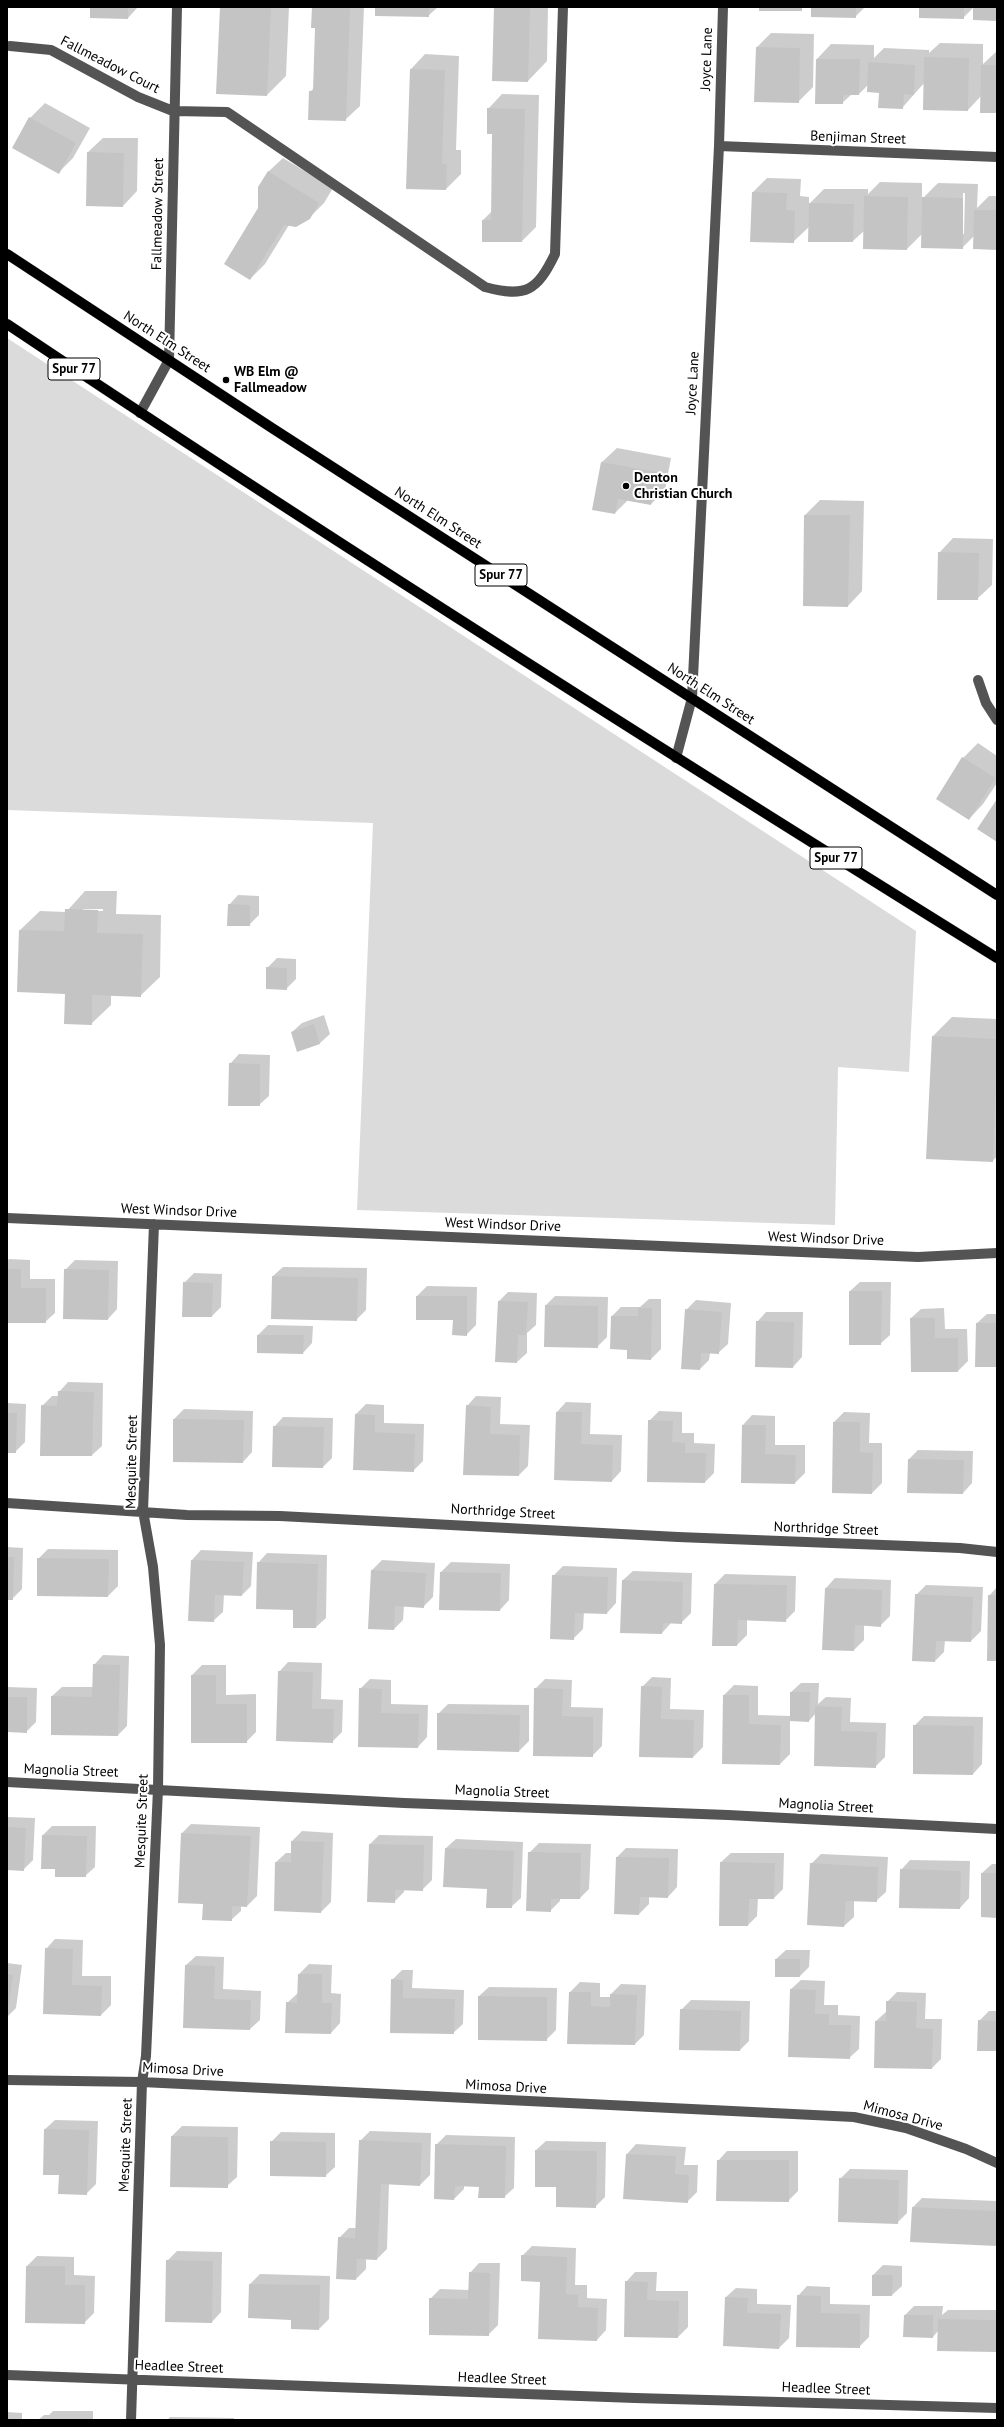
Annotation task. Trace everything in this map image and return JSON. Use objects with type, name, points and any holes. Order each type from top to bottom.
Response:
[{"type":"main road","name":"North Elm Street","points":[[7,254],[997,895]]},
{"type":"main road","name":"Spur 77","points":[[7,324],[140,414],[676,758],[997,958]]},
{"type":"street","name":"Fallmeadow Street","points":[[140,414],[169,360],[173,111],[177,7]]},
{"type":"street","points":[[173,111],[227,112],[485,287],[504,292],[529,290],[545,275],[555,254],[563,7]]},
{"type":"street","name":"Joyce Lane","points":[[676,758],[692,698],[719,146],[723,7]]},
{"type":"street","name":"Fallmeadow Court","points":[[10,46],[51,50],[138,97],[173,111]]},
{"type":"street","name":"Benjiman Street","points":[[719,146],[997,157]]},
{"type":"street","points":[[978,680],[986,703],[997,720]]},
{"type":"street","name":"West Windsor Drive","points":[[7,1218],[918,1257],[997,1253]]},
{"type":"street","name":"Mesquite Street","points":[[132,2420],[142,2082],[146,2056],[158,1789],[160,1645],[153,1566],[143,1511],[154,1224]]},
{"type":"street","name":"Northridge Street","points":[[7,1504],[143,1511],[187,1515],[288,1516],[678,1536],[960,1548],[997,1552]]},
{"type":"street","name":"Magnolia Street","points":[[7,1782],[404,1803],[728,1815],[997,1829]]},
{"type":"street","name":"Mimosa Drive","points":[[7,2080],[142,2082],[854,2118],[906,2128],[966,2149],[997,2163]]},
{"type":"street","name":"Headlee Street","points":[[7,2376],[134,2379],[635,2398],[997,2408]]},
{"type":"shaded area","points":[[7,338],[916,931],[909,1072],[838,1067],[835,1225],[357,1210],[373,823],[7,810]]},
{"type":"building","points":[[90,7],[128,7],[128,19],[90,18]]},
{"type":"building","points":[[220,7],[271,7],[267,96],[216,94]]},
{"type":"building","points":[[312,7],[350,7],[346,121],[308,120],[309,91],[313,91],[315,28],[311,28]]},
{"type":"building","points":[[375,7],[429,7],[429,17],[375,16]]},
{"type":"building","points":[[494,7],[530,7],[528,82],[492,81]]},
{"type":"building","points":[[759,7],[802,7],[802,11],[759,11]]},
{"type":"building","points":[[811,7],[856,7],[856,18],[811,17]]},
{"type":"building","points":[[919,7],[964,7],[964,19],[919,18]]},
{"type":"building","points":[[973,7],[997,7],[997,21],[973,20]]},
{"type":"building","points":[[756,47],[800,48],[799,103],[754,102]]},
{"type":"building","points":[[924,57],[969,58],[968,111],[923,110]]},
{"type":"building","points":[[816,59],[860,59],[859,95],[843,95],[843,104],[815,104]]},
{"type":"building","points":[[868,62],[915,65],[914,95],[904,94],[903,109],[878,108],[879,93],[867,92]]},
{"type":"building","points":[[981,65],[997,65],[997,113],[980,113]]},
{"type":"building","points":[[410,69],[445,70],[442,164],[447,164],[446,190],[406,189]]},
{"type":"building","points":[[487,108],[525,109],[522,242],[482,242],[482,220],[491,220],[492,134],[487,134]]},
{"type":"building","points":[[29,117],[76,143],[59,174],[12,148]]},
{"type":"building","points":[[87,152],[124,153],[123,207],[86,206]]},
{"type":"building","points":[[268,171],[319,203],[310,219],[296,227],[284,225],[250,280],[224,264],[258,208],[258,187]]},
{"type":"building","points":[[752,192],[787,193],[786,210],[795,211],[794,243],[750,242]]},
{"type":"building","points":[[864,196],[908,197],[907,250],[863,249]]},
{"type":"building","points":[[922,197],[963,198],[963,249],[921,248]]},
{"type":"building","points":[[809,203],[854,204],[853,242],[808,242]]},
{"type":"building","points":[[974,210],[997,210],[997,250],[973,249]]},
{"type":"building","name":"Denton Christian Church","points":[[601,462],[657,472],[651,505],[618,499],[615,514],[592,510]]},
{"type":"building","points":[[804,515],[850,515],[848,607],[803,606]]},
{"type":"building","points":[[938,552],[979,553],[978,600],[937,600]]},
{"type":"building","points":[[962,757],[996,778],[969,820],[936,799]]},
{"type":"building","points":[[997,799],[997,842],[977,829]]},
{"type":"building","points":[[228,904],[250,905],[250,926],[227,926]]},
{"type":"building","points":[[65,909],[98,910],[97,933],[143,934],[141,997],[92,995],[92,1025],[64,1024],[65,994],[17,992],[19,930],[64,931]]},
{"type":"building","points":[[266,967],[287,968],[287,990],[266,989]]},
{"type":"building","points":[[314,1024],[320,1044],[297,1052],[291,1032]]},
{"type":"building","points":[[932,1036],[997,1039],[993,1162],[926,1159]]},
{"type":"building","points":[[229,1063],[260,1064],[260,1106],[228,1106]]},
{"type":"building","points":[[7,1269],[21,1269],[21,1288],[46,1288],[46,1323],[7,1323]]},
{"type":"building","points":[[64,1269],[109,1270],[108,1320],[63,1319]]},
{"type":"building","points":[[272,1276],[358,1278],[357,1321],[271,1319]]},
{"type":"building","points":[[183,1282],[213,1283],[212,1317],[182,1317]]},
{"type":"building","points":[[849,1291],[882,1291],[881,1345],[849,1345]]},
{"type":"building","points":[[416,1296],[467,1296],[467,1336],[452,1335],[453,1320],[416,1320]]},
{"type":"building","points":[[498,1301],[528,1302],[526,1335],[518,1335],[517,1363],[495,1362]]},
{"type":"building","points":[[545,1305],[598,1306],[598,1348],[544,1347]]},
{"type":"building","points":[[638,1308],[652,1308],[651,1360],[627,1359],[627,1350],[610,1349],[611,1316],[638,1316]]},
{"type":"building","points":[[685,1309],[722,1312],[719,1354],[701,1353],[700,1370],[681,1369]]},
{"type":"building","points":[[910,1318],[935,1318],[935,1338],[958,1338],[958,1372],[911,1372]]},
{"type":"building","points":[[756,1321],[794,1322],[793,1368],[755,1367]]},
{"type":"building","points":[[976,1323],[997,1323],[997,1367],[975,1367]]},
{"type":"building","points":[[257,1335],[304,1335],[303,1354],[257,1353]]},
{"type":"building","points":[[58,1391],[94,1392],[92,1456],[40,1456],[41,1405],[57,1406]]},
{"type":"building","points":[[466,1405],[491,1407],[490,1434],[520,1435],[519,1476],[463,1475]]},
{"type":"building","points":[[556,1412],[582,1412],[581,1444],[613,1445],[612,1482],[554,1480]]},
{"type":"building","points":[[7,1413],[17,1413],[16,1453],[7,1453]]},
{"type":"building","points":[[355,1414],[375,1415],[375,1432],[415,1434],[414,1472],[353,1470]]},
{"type":"building","points":[[173,1419],[244,1420],[243,1463],[173,1462]]},
{"type":"building","points":[[648,1420],[673,1421],[672,1442],[685,1443],[685,1453],[706,1453],[705,1483],[647,1482]]},
{"type":"building","points":[[833,1422],[860,1422],[860,1452],[873,1453],[872,1494],[832,1493]]},
{"type":"building","points":[[742,1425],[766,1425],[765,1454],[796,1455],[795,1484],[741,1483]]},
{"type":"building","points":[[273,1426],[324,1427],[323,1468],[272,1467]]},
{"type":"building","points":[[908,1459],[964,1460],[963,1494],[907,1493]]},
{"type":"building","points":[[7,1557],[14,1557],[13,1600],[7,1600]]},
{"type":"building","points":[[37,1558],[109,1559],[108,1597],[37,1596]]},
{"type":"building","points":[[191,1560],[244,1562],[242,1596],[215,1595],[214,1622],[188,1621]]},
{"type":"building","points":[[257,1562],[318,1564],[316,1628],[293,1628],[293,1610],[256,1609]]},
{"type":"building","points":[[371,1570],[426,1573],[424,1608],[395,1606],[394,1630],[368,1629]]},
{"type":"building","points":[[440,1572],[501,1573],[500,1611],[439,1610]]},
{"type":"building","points":[[552,1575],[608,1577],[607,1614],[575,1613],[574,1640],[550,1639]]},
{"type":"building","points":[[622,1580],[683,1582],[682,1624],[663,1623],[662,1634],[620,1633]]},
{"type":"building","points":[[714,1584],[787,1585],[786,1622],[738,1620],[737,1646],[712,1646]]},
{"type":"building","points":[[825,1588],[882,1590],[881,1627],[855,1625],[854,1651],[822,1650]]},
{"type":"building","points":[[915,1594],[973,1597],[971,1642],[936,1641],[935,1662],[912,1661]]},
{"type":"building","points":[[988,1595],[997,1595],[997,1661],[987,1661]]},
{"type":"building","points":[[93,1664],[120,1665],[118,1736],[51,1735],[51,1696],[92,1697]]},
{"type":"building","points":[[278,1671],[313,1672],[312,1709],[334,1709],[333,1743],[276,1741]]},
{"type":"building","points":[[191,1675],[216,1675],[216,1704],[247,1704],[247,1743],[191,1743]]},
{"type":"building","points":[[641,1686],[662,1687],[661,1719],[694,1720],[693,1758],[639,1757]]},
{"type":"building","points":[[359,1688],[382,1689],[381,1713],[419,1714],[418,1748],[358,1747]]},
{"type":"building","points":[[534,1688],[563,1689],[562,1716],[593,1717],[593,1757],[533,1756]]},
{"type":"building","points":[[790,1692],[810,1692],[809,1722],[790,1721]]},
{"type":"building","points":[[723,1695],[749,1695],[749,1724],[781,1725],[780,1765],[722,1764]]},
{"type":"building","points":[[7,1697],[27,1697],[27,1733],[7,1732]]},
{"type":"building","points":[[815,1706],[842,1707],[841,1731],[877,1732],[876,1768],[814,1766]]},
{"type":"building","points":[[437,1713],[520,1715],[519,1752],[437,1750]]},
{"type":"building","points":[[913,1725],[974,1726],[973,1775],[913,1774]]},
{"type":"building","points":[[7,1827],[26,1828],[24,1871],[7,1870]]},
{"type":"building","points":[[181,1833],[251,1836],[247,1907],[232,1906],[232,1921],[202,1920],[203,1904],[178,1903]]},
{"type":"building","points":[[42,1835],[87,1836],[86,1877],[55,1877],[55,1869],[41,1869]]},
{"type":"building","points":[[291,1841],[324,1842],[321,1913],[274,1911],[275,1862],[291,1862]]},
{"type":"building","points":[[369,1844],[424,1845],[423,1891],[395,1890],[395,1903],[367,1902]]},
{"type":"building","points":[[445,1848],[514,1851],[512,1908],[486,1908],[487,1889],[443,1887]]},
{"type":"building","points":[[528,1852],[581,1853],[580,1899],[551,1899],[551,1912],[526,1911]]},
{"type":"building","points":[[616,1857],[669,1858],[668,1898],[640,1897],[639,1915],[614,1914]]},
{"type":"building","points":[[720,1862],[775,1863],[774,1899],[749,1899],[748,1926],[719,1926]]},
{"type":"building","points":[[810,1863],[878,1867],[877,1902],[846,1901],[844,1927],[807,1925]]},
{"type":"building","points":[[900,1869],[961,1871],[960,1909],[899,1908]]},
{"type":"building","points":[[981,1873],[997,1873],[997,1918],[981,1917]]},
{"type":"building","points":[[45,1948],[73,1949],[72,1985],[102,1986],[101,2016],[43,2014]]},
{"type":"building","points":[[775,1959],[800,1959],[800,1977],[775,1977]]},
{"type":"building","points":[[185,1965],[215,1966],[214,1999],[251,2000],[250,2030],[183,2028]]},
{"type":"building","points":[[7,1974],[13,1975],[8,2008],[7,2008]]},
{"type":"building","points":[[298,1974],[322,1974],[322,2003],[332,2003],[331,2034],[285,2033],[286,2002],[297,2003]]},
{"type":"building","points":[[391,1979],[403,1980],[403,1998],[455,1999],[454,2034],[390,2033]]},
{"type":"building","points":[[790,1989],[816,1990],[815,2014],[829,2014],[829,2025],[851,2025],[850,2059],[788,2057]]},
{"type":"building","points":[[569,1992],[591,1992],[591,2006],[610,2007],[610,1994],[637,1995],[635,2045],[567,2044]]},
{"type":"building","points":[[478,1996],[547,1997],[547,2041],[478,2040]]},
{"type":"building","points":[[886,2001],[917,2002],[916,2028],[933,2029],[932,2069],[874,2068],[875,2021],[886,2021]]},
{"type":"building","points":[[680,2009],[741,2011],[740,2051],[679,2050]]},
{"type":"building","points":[[978,2020],[997,2021],[997,2051],[977,2051]]},
{"type":"building","points":[[44,2129],[89,2130],[87,2195],[58,2194],[59,2175],[43,2175]]},
{"type":"building","points":[[171,2136],[228,2137],[228,2188],[170,2187]]},
{"type":"building","points":[[359,2140],[422,2143],[420,2186],[381,2184],[377,2260],[357,2259],[356,2280],[336,2279],[338,2237],[355,2238]]},
{"type":"building","points":[[270,2141],[326,2142],[326,2177],[270,2176]]},
{"type":"building","points":[[435,2144],[506,2146],[505,2198],[478,2198],[479,2187],[455,2186],[454,2200],[434,2199]]},
{"type":"building","points":[[535,2150],[597,2151],[596,2208],[556,2207],[556,2187],[535,2187]]},
{"type":"building","points":[[626,2154],[676,2156],[675,2174],[689,2175],[688,2203],[623,2199]]},
{"type":"building","points":[[717,2160],[789,2160],[789,2202],[716,2201]]},
{"type":"building","points":[[839,2178],[899,2180],[898,2224],[838,2222]]},
{"type":"building","points":[[912,2207],[997,2211],[997,2246],[910,2242]]},
{"type":"building","points":[[521,2255],[567,2257],[566,2294],[578,2295],[578,2307],[598,2308],[597,2341],[538,2339],[540,2282],[521,2281]]},
{"type":"building","points":[[166,2260],[213,2261],[212,2323],[165,2322]]},
{"type":"building","points":[[26,2266],[65,2266],[65,2285],[85,2285],[85,2324],[25,2323]]},
{"type":"building","points":[[469,2272],[490,2273],[489,2336],[429,2335],[429,2298],[468,2299]]},
{"type":"building","points":[[872,2275],[893,2275],[892,2296],[872,2296]]},
{"type":"building","points":[[625,2281],[648,2282],[647,2300],[679,2301],[678,2338],[624,2337]]},
{"type":"building","points":[[249,2284],[320,2285],[319,2330],[291,2329],[291,2320],[248,2318]]},
{"type":"building","points":[[797,2295],[821,2296],[821,2313],[860,2314],[860,2348],[796,2347]]},
{"type":"building","points":[[725,2297],[748,2298],[747,2313],[781,2314],[779,2349],[723,2346]]},
{"type":"building","points":[[904,2315],[933,2315],[933,2338],[903,2337]]},
{"type":"building","points":[[938,2319],[997,2320],[997,2352],[937,2351]]},
{"type":"place","name":"WB Elm @ Fallmeadow","points":[[226,380]]},
{"type":"place","name":"Denton Christian Church","points":[[626,486]]}]
